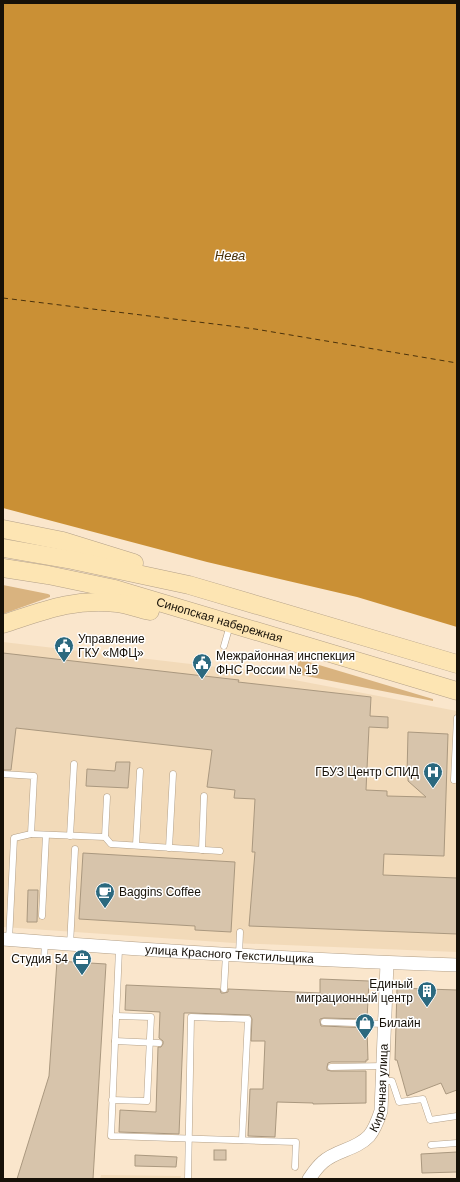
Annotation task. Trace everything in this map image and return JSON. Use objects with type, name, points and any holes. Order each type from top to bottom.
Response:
[{"type":"main road","points":[[3,529],[63,542],[107,554],[137,564],[156,578]]},
{"type":"main road","name":"Синопская набережная","points":[[3,548],[72,560],[227,595],[457,664]]},
{"type":"main road","name":"Синопская набережная","points":[[3,568],[48,575],[115,589],[457,692]]},
{"type":"main road","points":[[3,624],[60,609],[76,603],[118,603],[171,617],[196,614]]},
{"type":"street","name":"улица Красного Текстильщика","points":[[6,940],[119,949],[387,963],[457,965]]},
{"type":"street","name":"Кирочная улица","points":[[309,1179],[323,1161],[359,1145],[369,1136],[376,1125],[381,1111],[387,963]]},
{"type":"lane","points":[[224,646],[230,624]]},
{"type":"lane","points":[[454,780],[457,718]]},
{"type":"lane","points":[[70,836],[74,764]]},
{"type":"lane","points":[[136,845],[140,771]]},
{"type":"lane","points":[[3,774],[34,776],[31,834]]},
{"type":"lane","points":[[170,848],[173,774]]},
{"type":"lane","points":[[202,850],[204,796]]},
{"type":"lane","points":[[107,797],[105,837],[111,844],[220,851]]},
{"type":"lane","points":[[6,940],[14,838],[31,834],[105,837]]},
{"type":"lane","points":[[42,916],[46,835]]},
{"type":"lane","points":[[70,945],[75,849]]},
{"type":"lane","points":[[224,989],[232,955],[240,932]]},
{"type":"lane","points":[[44,960],[45,943]]},
{"type":"lane","points":[[119,949],[110,1136],[296,1142],[295,1167]]},
{"type":"lane","points":[[112,1100],[147,1101],[150,1042],[151,1017],[116,1016]]},
{"type":"lane","points":[[188,1179],[191,1017],[248,1019],[242,1140]]},
{"type":"lane","points":[[324,1022],[384,1024]]},
{"type":"lane","points":[[115,1041],[159,1043]]},
{"type":"lane","points":[[182,1044],[190,1044]]},
{"type":"lane","points":[[331,1067],[383,1066]]},
{"type":"lane","points":[[382,1081],[392,1081],[399,1102],[423,1099],[430,1120],[457,1116]]},
{"type":"lane","points":[[432,1145],[457,1143]]},
{"type":"shaded area","points":[[3,585],[48,594],[50,597],[3,614]]},
{"type":"shaded area","points":[[3,642],[242,670],[457,711],[457,952],[234,943],[3,927]]},
{"type":"shaded area","points":[[299,659],[433,699],[433,701],[296,674]]},
{"type":"shaded area","points":[[101,1175],[181,1176],[180,1179],[100,1179]]},
{"type":"water","name":"Нева","points":[[3,3],[457,3],[457,627],[357,597],[207,562],[3,508]]},
{"type":"building","points":[[3,653],[239,680],[238,682],[371,697],[370,716],[388,717],[388,728],[369,727],[366,790],[387,791],[387,796],[426,797],[408,781],[408,732],[448,734],[444,856],[384,854],[383,875],[457,878],[457,934],[249,926],[255,852],[252,852],[255,799],[234,798],[235,790],[207,787],[212,750],[16,728],[11,770],[3,770]]},
{"type":"building","points":[[116,762],[130,762],[128,788],[86,786],[87,769],[115,771]]},
{"type":"building","points":[[83,853],[235,862],[231,932],[195,930],[195,926],[79,919]]},
{"type":"building","points":[[28,890],[38,890],[37,922],[27,922]]},
{"type":"building","points":[[57,961],[106,964],[93,1179],[17,1179],[49,1076]]},
{"type":"building","points":[[320,979],[369,981],[367,1019],[320,1019],[321,1026],[367,1028],[368,1060],[366,1060],[366,1062],[331,1062],[328,1063],[327,1067],[327,1070],[331,1071],[366,1071],[366,1103],[313,1104],[277,1102],[275,1137],[248,1136],[250,1089],[263,1089],[265,1041],[251,1041],[252,1019],[250,1015],[184,1013],[179,1134],[119,1132],[120,1110],[156,1112],[158,1047],[161,1047],[163,1044],[163,1041],[159,1038],[160,1012],[125,1010],[126,985],[220,989],[221,993],[228,992],[228,989],[320,993]]},
{"type":"building","points":[[397,988],[457,990],[457,1090],[446,1094],[441,1083],[407,1096],[397,1060],[395,1060]]},
{"type":"building","points":[[214,1150],[226,1150],[226,1160],[214,1160]]},
{"type":"building","points":[[457,1152],[457,1172],[422,1173],[421,1154]]},
{"type":"building","points":[[135,1155],[177,1157],[176,1167],[135,1166]]},
{"type":"ferry route","points":[[3,298],[255,329],[457,363]]},
{"type":"place","name":"Управление ГКУ «МФЦ»","points":[[64,663]]},
{"type":"place","name":"Межрайонная инспекция ФНС России № 15","points":[[202,680]]},
{"type":"place","name":"ГБУЗ Центр СПИД","points":[[433,789]]},
{"type":"place","name":"Baggins Coffee","points":[[105,909]]},
{"type":"place","name":"Студия 54","points":[[82,976]]},
{"type":"place","name":"Единый миграционный центр","points":[[427,1008]]},
{"type":"place","name":"Билайн","points":[[365,1040]]}]
